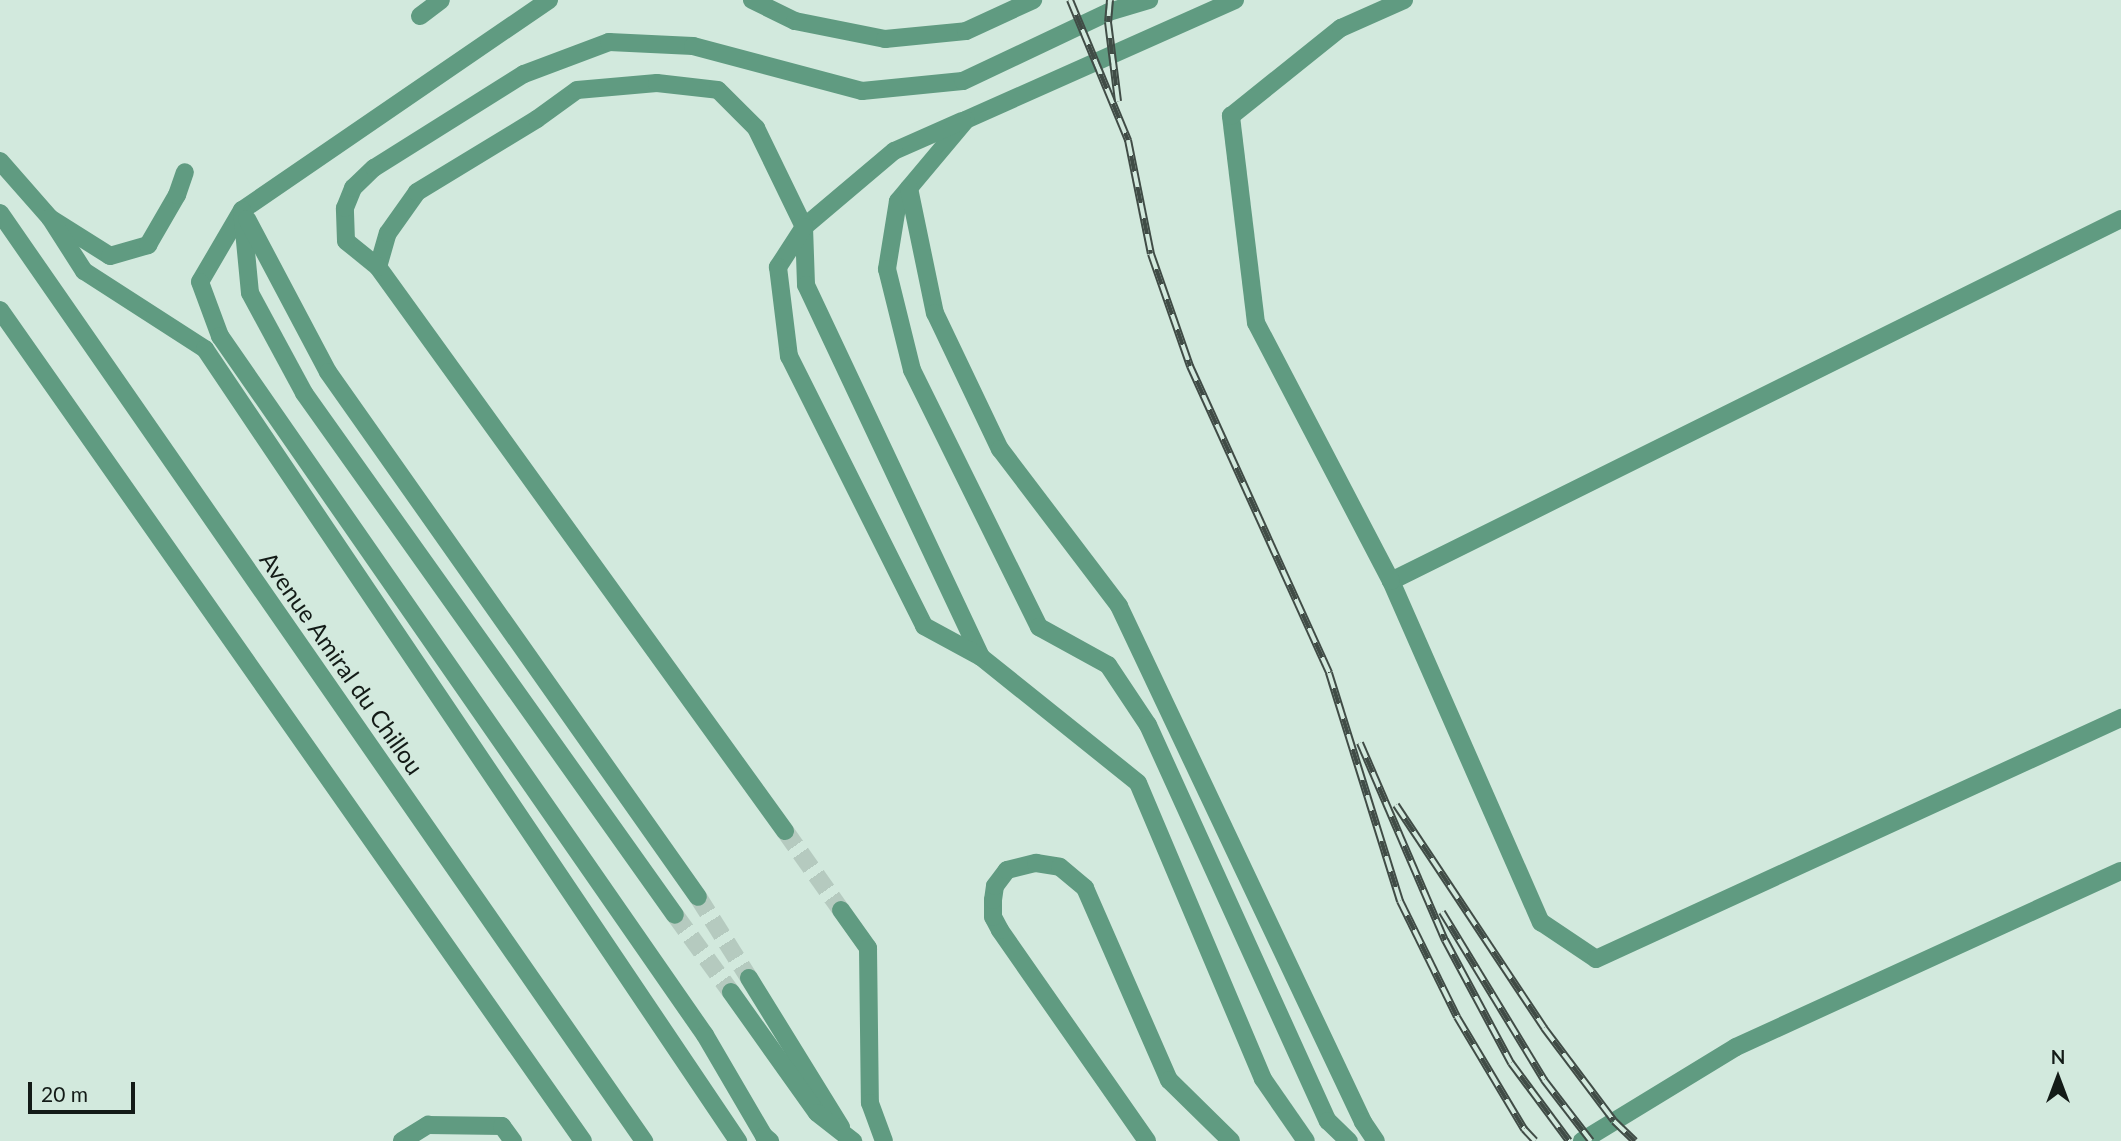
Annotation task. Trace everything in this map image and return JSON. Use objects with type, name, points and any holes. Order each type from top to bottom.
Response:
[{"type":"street","points":[[420,16],[441,0]]},
{"type":"street","points":[[548,0],[242,210],[200,282],[220,336],[698,1024],[764,1136],[771,1141]]},
{"type":"street","points":[[752,0],[795,21],[886,39],[966,30],[1033,0]]},
{"type":"street","points":[[785,831],[377,267],[346,241],[345,208],[353,188],[374,168],[524,74],[609,42],[693,47],[862,91],[962,81],[1109,12],[1150,0]]},
{"type":"street","points":[[1235,0],[894,151],[804,228],[778,267],[789,356],[924,626],[981,657],[1138,783],[1263,1079],[1306,1141]]},
{"type":"street","points":[[1405,0],[1341,27],[1231,116],[1256,323],[1391,581],[1541,922],[1597,959],[2121,718]]},
{"type":"street","points":[[377,267],[388,233],[417,192],[537,119],[577,90],[657,83],[718,90],[756,128],[804,228],[806,285],[981,657]]},
{"type":"street","points":[[966,120],[898,201],[887,270],[912,370],[1039,627],[1108,664],[1148,726],[1328,1121],[1349,1141]]},
{"type":"street","points":[[0,161],[50,218],[83,271],[205,349],[738,1141]]},
{"type":"street","points":[[50,218],[110,256],[148,245],[177,195],[185,172]]},
{"type":"street","points":[[909,188],[935,313],[1000,449],[1119,606],[1363,1122],[1376,1141]]},
{"type":"street","points":[[242,210],[328,372],[698,897]]},
{"type":"street","points":[[242,210],[250,293],[304,393],[676,915]]},
{"type":"street","name":"Avenue Amiral du Chillou","points":[[0,214],[644,1141]]},
{"type":"street","points":[[1391,581],[2121,219]]},
{"type":"street","points":[[0,310],[583,1141]]},
{"type":"street","points":[[1147,1141],[1000,930],[993,916],[993,900],[995,886],[1007,870],[1036,863],[1060,867],[1085,888],[1169,1080],[1231,1141]]},
{"type":"street","points":[[1582,1141],[1736,1047],[2121,871]]},
{"type":"street","points":[[841,910],[868,948],[870,1103],[884,1141]]},
{"type":"street","points":[[749,978],[850,1139]]},
{"type":"street","points":[[731,992],[817,1114],[850,1139]]},
{"type":"street","points":[[402,1141],[428,1125],[502,1126],[513,1141]]},
{"type":"tunnel","points":[[785,831],[841,910]]},
{"type":"tunnel","points":[[698,897],[749,978]]},
{"type":"tunnel","points":[[675,915],[731,992]]},
{"type":"railway","points":[[1070,0],[1128,140],[1151,254],[1190,366],[1329,673],[1400,901],[1457,1017],[1524,1129],[1535,1141]]},
{"type":"railway","points":[[1110,0],[1108,22],[1118,101]]},
{"type":"railway","points":[[1360,743],[1445,940],[1511,1063],[1569,1141]]},
{"type":"railway","points":[[1396,805],[1544,1028],[1614,1121],[1635,1141]]},
{"type":"railway","points":[[1442,912],[1544,1080],[1591,1141]]}]
